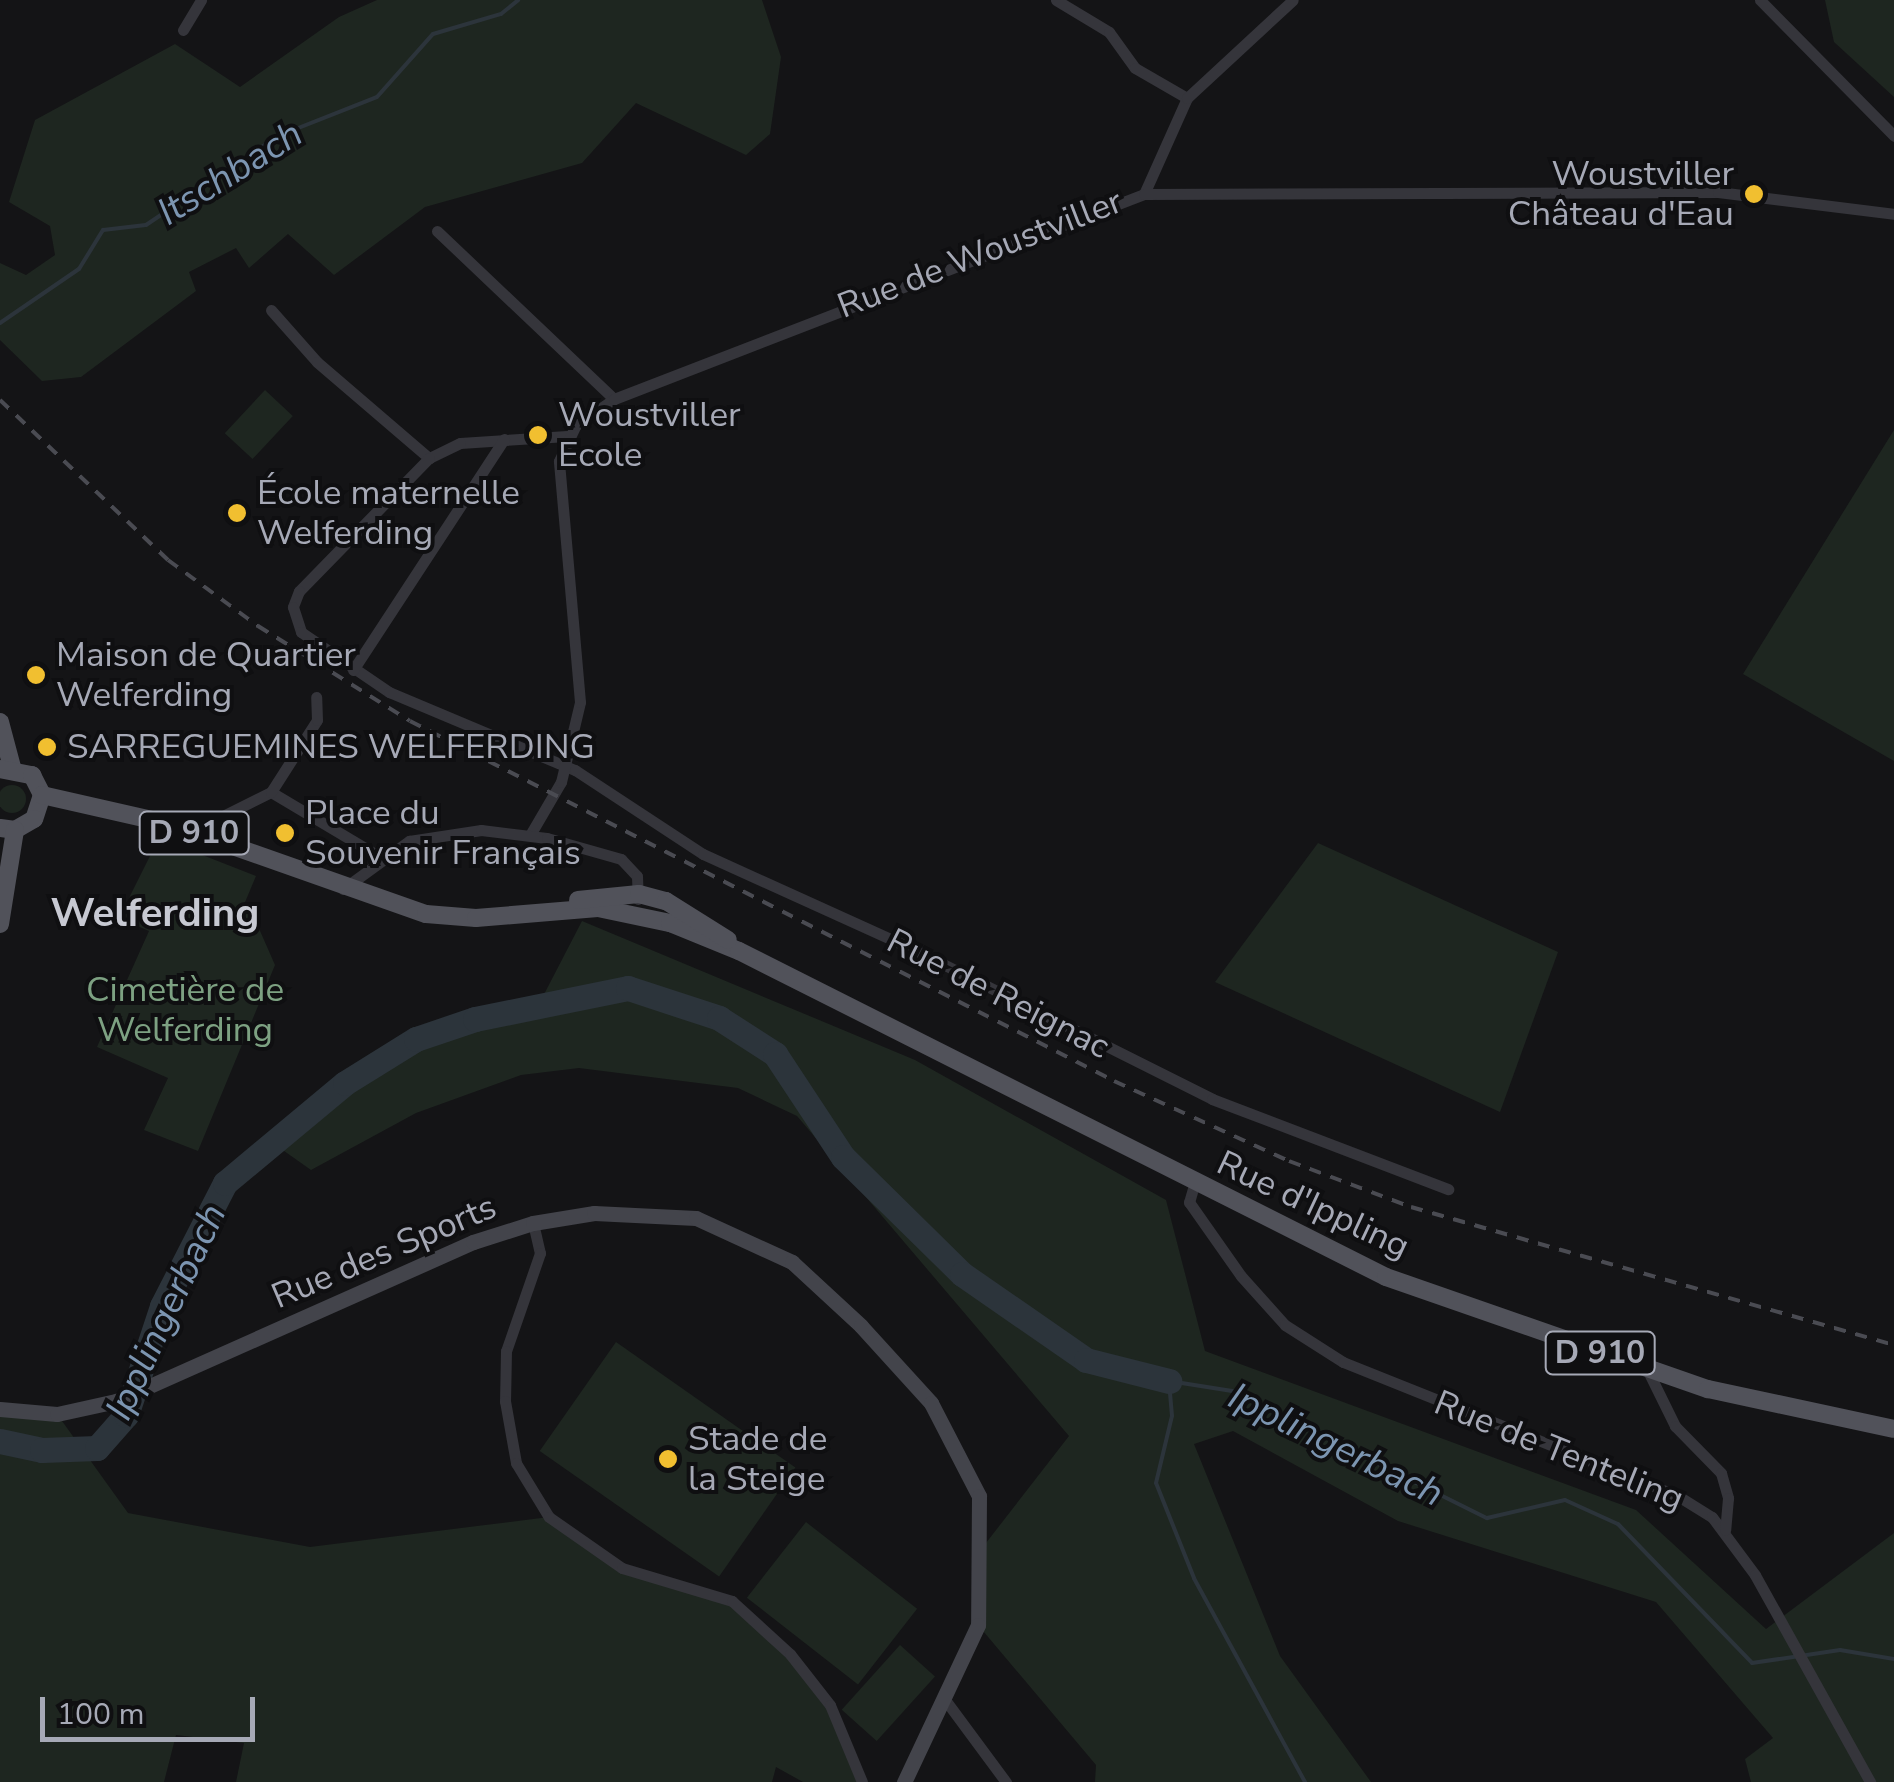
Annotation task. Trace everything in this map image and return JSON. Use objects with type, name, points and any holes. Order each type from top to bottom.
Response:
[{"type":"main road","points":[[0,722],[6,768],[32,775],[42,794],[34,819],[8,829],[1,918]]},
{"type":"main road","name":"Rue d'Ippling","points":[[42,794],[201,836],[343,889],[448,917],[638,903],[690,911],[740,950],[1194,1185],[1386,1277],[1764,1405],[1894,1429]]},
{"type":"street","points":[[183,30],[201,0]]},
{"type":"street","points":[[1056,0],[1109,32],[1135,68],[1187,98]]},
{"type":"street","points":[[1144,194],[1187,98],[1294,0]]},
{"type":"street","points":[[1760,0],[1894,136]]},
{"type":"street","name":"Rue de Woustviller","points":[[568,436],[614,399],[1144,194],[1718,192],[1894,214]]},
{"type":"street","points":[[436,231],[614,399]]},
{"type":"street","points":[[271,310],[317,362],[429,458],[451,446],[568,436],[559,473],[580,684],[561,782],[530,835]]},
{"type":"street","points":[[354,670],[504,439]]},
{"type":"street","name":"Rue de Reignac","points":[[429,458],[295,600],[300,632],[389,692],[565,765],[704,854],[917,951],[1176,1082],[1448,1189]]},
{"type":"street","points":[[201,836],[217,818],[271,792],[317,720],[316,698]]},
{"type":"street","points":[[271,792],[380,857]]},
{"type":"street","points":[[343,889],[380,857],[443,832],[530,835],[622,859],[637,876],[638,903]]},
{"type":"street","name":"Rue de Tenteling","points":[[1194,1185],[1189,1202],[1240,1276],[1285,1325],[1343,1362],[1678,1496],[1725,1530],[1814,1677],[1870,1782]]},
{"type":"street","name":"Rue des Sports","points":[[0,1409],[57,1414],[116,1401],[473,1242],[533,1223],[594,1213],[696,1218],[792,1262],[931,1403],[979,1496],[978,1625],[946,1700],[904,1782]]},
{"type":"street","points":[[533,1223],[540,1253],[506,1352],[504,1401],[516,1464],[550,1517],[593,1548],[622,1568],[732,1601],[790,1654],[830,1705],[862,1782]]},
{"type":"street","points":[[1647,1368],[1675,1426],[1720,1473],[1728,1498],[1725,1530]]},
{"type":"street","points":[[946,1700],[1006,1782]]},
{"type":"green space","points":[[377,0],[762,0],[781,57],[770,134],[746,155],[636,103],[582,163],[425,207],[334,275],[288,234],[249,268],[236,248],[189,272],[196,291],[81,377],[42,381],[0,340],[0,263],[26,275],[55,255],[50,226],[9,202],[35,120],[175,44],[240,87],[339,17]]},
{"type":"green space","points":[[1825,0],[1894,0],[1894,97],[1834,42]]},
{"type":"green space","points":[[265,390],[293,416],[253,459],[225,433]]},
{"type":"green space","points":[[1894,430],[1894,761],[1743,674]]},
{"type":"green space","points":[[12,785],[22,789],[26,799],[22,809],[12,813],[2,809],[-2,799],[2,789]]},
{"type":"green space","name":"Cimetière de Welferding","points":[[159,838],[256,876],[243,907],[259,914],[257,924],[275,965],[198,1151],[144,1130],[168,1078],[97,1047],[149,931],[119,918]]},
{"type":"green space","points":[[1318,843],[1558,952],[1500,1112],[1215,982]]},
{"type":"green space","points":[[582,921],[915,1060],[1166,1200],[1205,1351],[1636,1510],[1766,1629],[1894,1533],[1894,1782],[1751,1782],[1745,1759],[1773,1738],[1656,1602],[1398,1521],[1233,1431],[1194,1444],[1280,1656],[1371,1782],[1095,1782],[1096,1765],[978,1625],[979,1552],[1069,1436],[797,1116],[738,1088],[579,1068],[521,1075],[416,1113],[311,1170],[270,1141],[416,1039],[539,1004]]},
{"type":"green space","name":"Stade de la Steige","points":[[616,1342],[795,1468],[719,1577],[540,1451]]},
{"type":"green space","points":[[0,1409],[57,1414],[128,1513],[310,1547],[549,1517],[622,1568],[732,1601],[790,1654],[830,1705],[862,1782],[803,1782],[776,1767],[772,1782],[236,1782],[244,1743],[176,1735],[164,1782],[0,1782]]},
{"type":"green space","points":[[806,1522],[917,1609],[858,1684],[747,1598]]},
{"type":"green space","points":[[900,1645],[935,1676],[877,1741],[842,1710]]},
{"type":"waterway","name":"Itschbach","points":[[0,323],[79,269],[103,230],[146,225],[278,136],[377,97],[433,34],[501,14],[518,0]]},
{"type":"waterway","name":"Ipplingerbach","points":[[0,1441],[42,1450],[97,1448],[126,1415],[162,1306],[225,1183],[345,1083],[416,1039],[475,1019],[628,988],[719,1018],[775,1054],[843,1157],[962,1274],[1086,1360],[1169,1381]]},
{"type":"waterway","name":"Ipplingerbach","points":[[1305,1782],[1194,1578],[1156,1483],[1172,1416],[1169,1381],[1232,1391],[1487,1518],[1565,1500],[1618,1524],[1752,1663],[1840,1650],[1894,1659]]},
{"type":"railway","points":[[0,400],[168,560],[258,626],[410,721],[1114,1081],[1289,1161],[1411,1207],[1894,1345]]},
{"type":"place","name":"Woustviller Château d'Eau","points":[[1754,194]]},
{"type":"place","name":"Woustviller Ecole","points":[[538,435]]},
{"type":"place","name":"École maternelle Welferding","points":[[237,513]]},
{"type":"place","name":"Maison de Quartier Welferding","points":[[36,675]]},
{"type":"place","name":"SARREGUEMINES WELFERDING","points":[[47,747]]},
{"type":"place","name":"Place du Souvenir Français","points":[[285,833]]},
{"type":"place","name":"Stade de la Steige","points":[[668,1459]]},
{"type":"district","name":"Welferding","points":[[155,913]]}]
